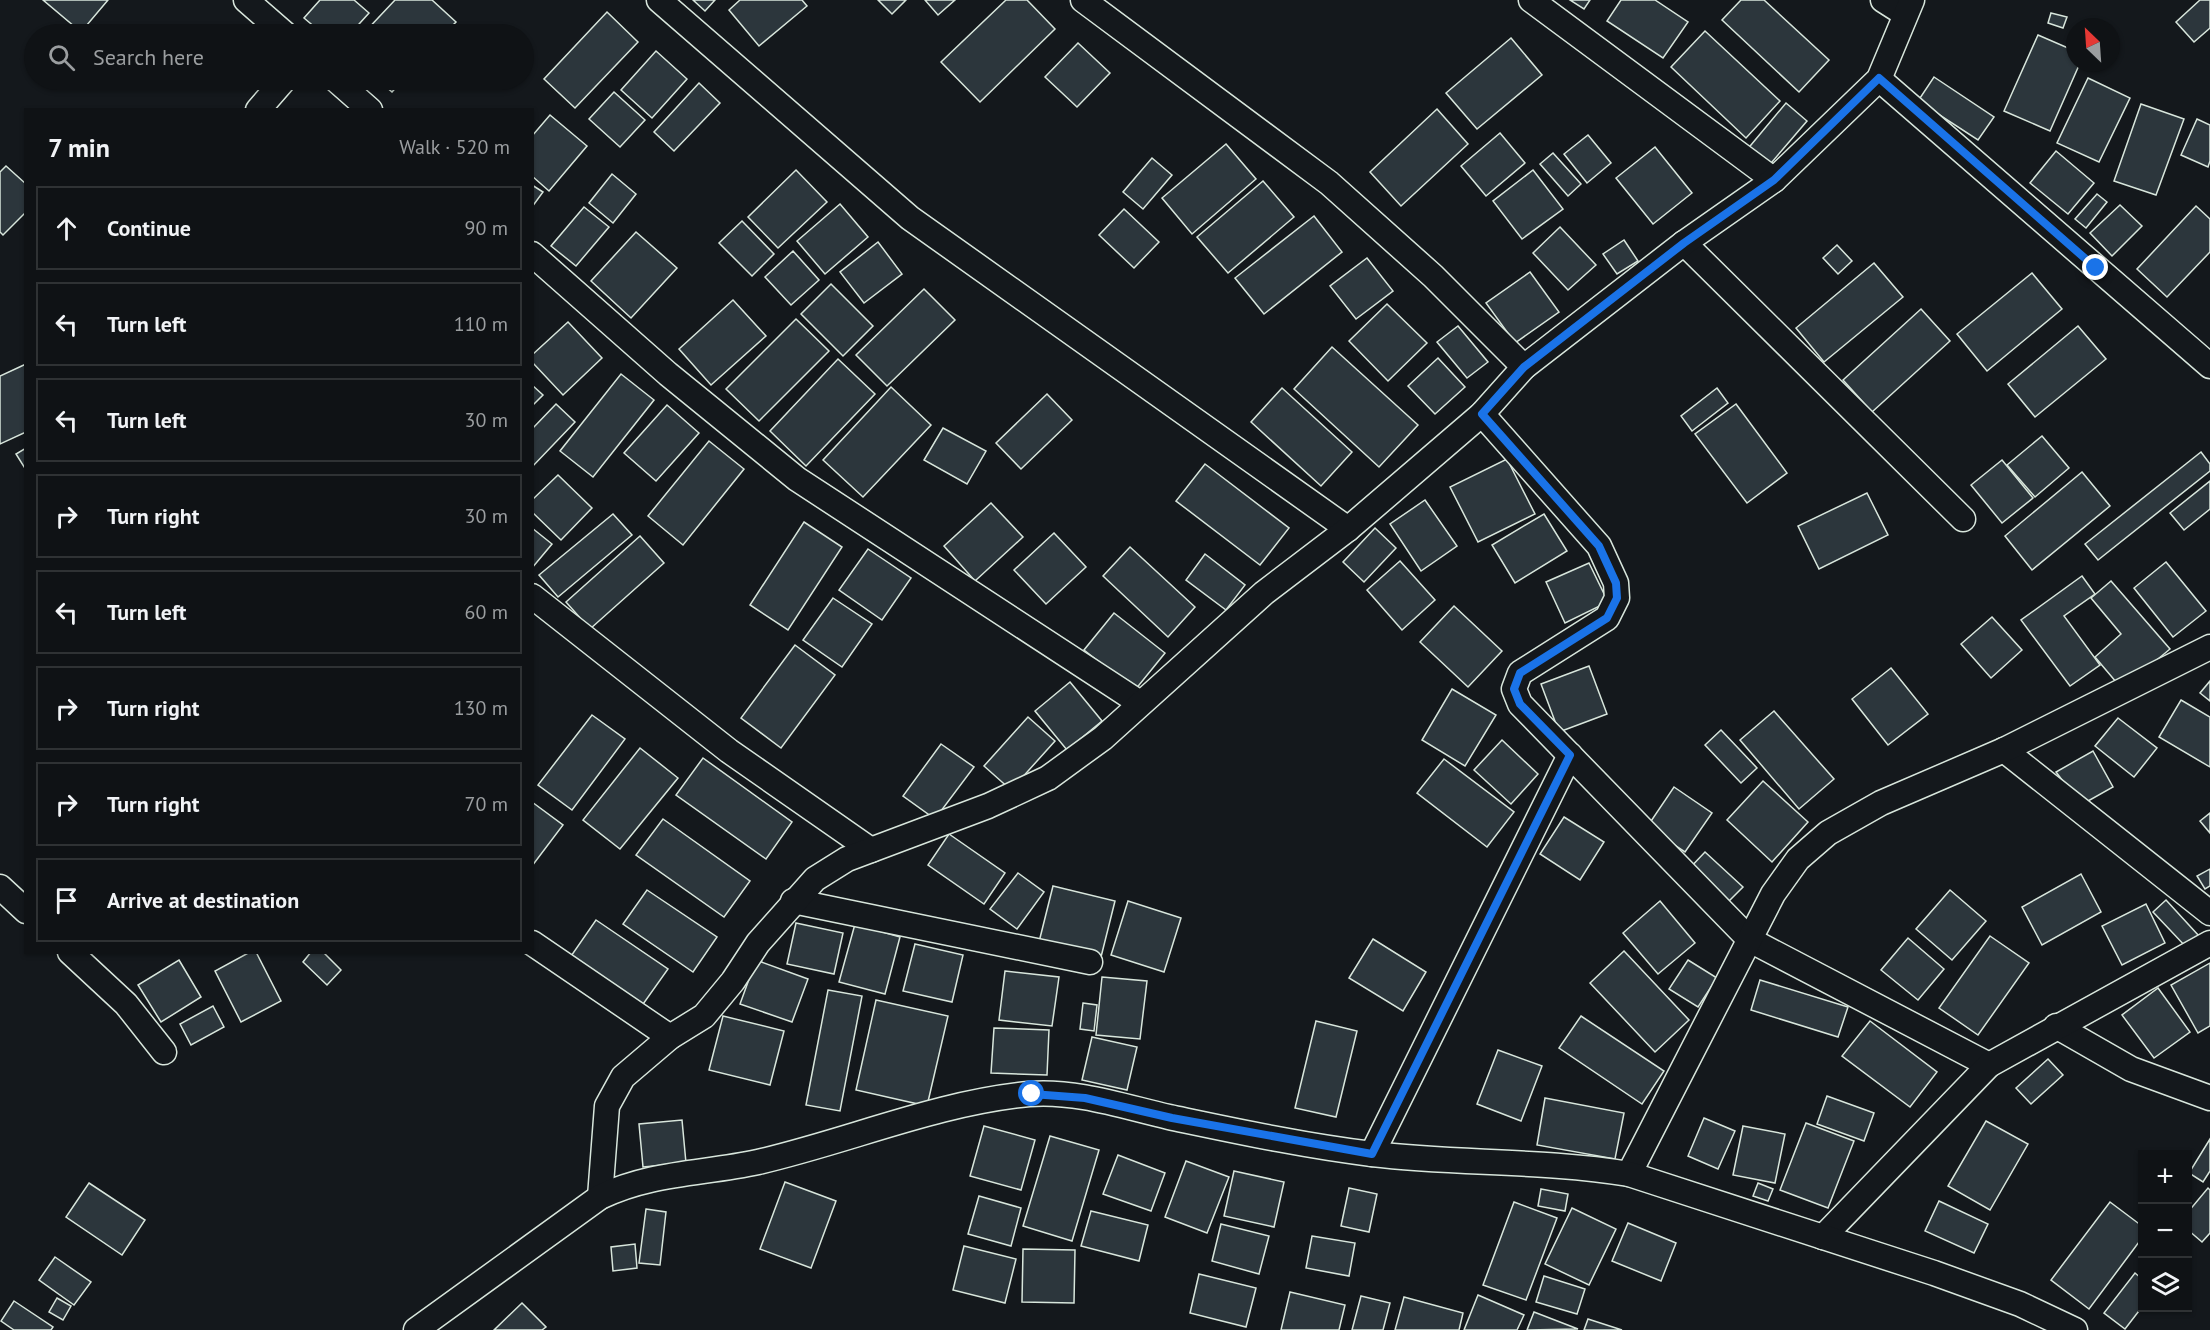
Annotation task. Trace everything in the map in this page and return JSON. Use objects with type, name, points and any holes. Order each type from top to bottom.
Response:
[{"type":"street","points":[[246,0],[274,24]]},
{"type":"street","points":[[659,0],[910,218],[1348,530]]},
{"type":"street","points":[[1083,0],[1329,183],[1433,276],[1524,367]]},
{"type":"street","points":[[1532,0],[1774,180]]},
{"type":"street","points":[[600,1197],[607,1106],[623,1077],[670,1037],[704,1016],[733,981],[758,943],[815,879],[847,859],[988,806],[1048,778],[1103,738],[1264,593],[1348,530],[1482,414],[1524,367],[1684,243],[1774,180],[1879,78],[1908,7],[1883,0]]},
{"type":"street","points":[[1879,78],[2210,366]]},
{"type":"street","points":[[260,108],[275,90]]},
{"type":"street","points":[[347,90],[368,108]]},
{"type":"street","points":[[1684,243],[1963,519]]},
{"type":"street","points":[[534,256],[668,374],[797,479],[1140,703]]},
{"type":"street","points":[[1482,414],[1599,546],[1616,583],[1617,598],[1607,618],[1520,673],[1514,689],[1520,704],[1750,940],[1989,1065]]},
{"type":"street","points":[[534,598],[729,751],[871,850]]},
{"type":"street","points":[[1629,1174],[1773,894],[1798,859],[1828,833],[1881,803],[2004,750],[2210,646]]},
{"type":"street","points":[[2004,750],[2210,913]]},
{"type":"street","points":[[1372,1154],[1570,755]]},
{"type":"street","points":[[0,887],[24,909]]},
{"type":"street","points":[[793,901],[1090,962]]},
{"type":"street","points":[[1823,1237],[1989,1065],[2210,943]]},
{"type":"street","points":[[534,944],[670,1037]]},
{"type":"street","points":[[72,954],[126,1004],[164,1052]]},
{"type":"street","points":[[2056,1026],[2132,1069],[2210,1098]]},
{"type":"street","points":[[416,1330],[600,1197],[627,1184],[678,1173],[758,1162],[925,1114],[975,1102],[1032,1094],[1085,1098],[1172,1118],[1372,1154],[1590,1167],[1629,1174],[1945,1277],[2020,1305],[2076,1330]]},
{"type":"building","points":[[43,0],[108,0],[88,24],[72,24]]},
{"type":"building","points":[[320,0],[354,0],[369,13],[359,24],[311,24],[304,18]]},
{"type":"building","points":[[395,0],[432,0],[456,22],[454,24],[372,24]]},
{"type":"building","points":[[693,0],[715,0],[705,11]]},
{"type":"building","points":[[740,0],[802,0],[807,6],[759,46],[729,10]]},
{"type":"building","points":[[878,0],[906,0],[892,14]]},
{"type":"building","points":[[925,0],[955,0],[938,15]]},
{"type":"building","points":[[1006,0],[1027,0],[1055,29],[980,102],[941,62]]},
{"type":"building","points":[[1570,0],[1590,0],[1584,9]]},
{"type":"building","points":[[1621,0],[1655,0],[1688,22],[1663,58],[1607,21]]},
{"type":"building","points":[[1741,0],[1764,0],[1829,60],[1799,92],[1722,20]]},
{"type":"building","points":[[2200,0],[2210,0],[2210,28],[2194,42],[2176,22]]},
{"type":"building","points":[[607,12],[638,42],[575,108],[544,79]]},
{"type":"building","points":[[2051,13],[2067,17],[2063,28],[2048,23]]},
{"type":"building","points":[[1705,31],[1780,101],[1746,138],[1671,67]]},
{"type":"building","points":[[2038,35],[2066,47],[2066,72],[2076,72],[2050,131],[2004,111]]},
{"type":"building","points":[[1511,38],[1542,75],[1477,129],[1446,93]]},
{"type":"building","points":[[1078,43],[1110,73],[1077,107],[1045,77]]},
{"type":"building","points":[[656,51],[687,79],[652,118],[621,90]]},
{"type":"building","points":[[1934,77],[1994,117],[1978,140],[1918,101]]},
{"type":"building","points":[[2088,78],[2130,98],[2099,162],[2057,143]]},
{"type":"building","points":[[699,83],[720,103],[674,151],[654,132]]},
{"type":"building","points":[[614,92],[645,120],[620,147],[589,119]]},
{"type":"building","points":[[1786,103],[1807,121],[1766,169],[1746,151]]},
{"type":"building","points":[[2141,104],[2184,119],[2156,195],[2114,181]]},
{"type":"building","points":[[1437,109],[1468,144],[1401,206],[1370,172]]},
{"type":"building","points":[[550,115],[587,146],[549,191],[534,178],[534,134]]},
{"type":"building","points":[[2197,119],[2210,125],[2208,167],[2181,155]]},
{"type":"building","points":[[1500,133],[1525,163],[1486,196],[1461,166]]},
{"type":"building","points":[[1588,135],[1611,163],[1587,183],[1564,154]]},
{"type":"building","points":[[1226,144],[1256,179],[1192,234],[1162,198]]},
{"type":"building","points":[[1655,147],[1692,193],[1653,224],[1616,178]]},
{"type":"building","points":[[2056,151],[2094,183],[2068,214],[2030,183]]},
{"type":"building","points":[[1553,153],[1581,184],[1568,196],[1540,164]]},
{"type":"building","points":[[1152,158],[1172,175],[1143,209],[1123,192]]},
{"type":"building","points":[[6,166],[24,182],[24,214],[3,235],[0,232],[0,172]]},
{"type":"building","points":[[796,170],[827,202],[778,248],[748,217]]},
{"type":"building","points":[[1533,170],[1563,209],[1522,239],[1493,201]]},
{"type":"building","points":[[612,174],[636,194],[613,223],[589,203]]},
{"type":"building","points":[[1263,181],[1294,217],[1228,273],[1197,237]]},
{"type":"building","points":[[534,186],[543,192],[534,204]]},
{"type":"building","points":[[2097,194],[2107,202],[2086,228],[2075,219]]},
{"type":"building","points":[[840,204],[868,237],[825,274],[797,241]]},
{"type":"building","points":[[2120,205],[2142,226],[2112,256],[2090,233]]},
{"type":"building","points":[[2196,206],[2210,219],[2210,252],[2167,297],[2137,269]]},
{"type":"building","points":[[584,207],[609,227],[576,266],[551,246]]},
{"type":"building","points":[[1124,209],[1159,242],[1134,268],[1099,235]]},
{"type":"building","points":[[1314,216],[1342,252],[1264,314],[1235,278]]},
{"type":"building","points":[[742,221],[774,254],[752,276],[719,243]]},
{"type":"building","points":[[1560,227],[1596,265],[1568,290],[1533,253]]},
{"type":"building","points":[[636,232],[677,268],[631,318],[591,281]]},
{"type":"building","points":[[1624,240],[1638,261],[1617,274],[1603,254]]},
{"type":"building","points":[[878,242],[902,274],[864,303],[840,272]]},
{"type":"building","points":[[1837,245],[1852,261],[1838,274],[1823,258]]},
{"type":"building","points":[[793,251],[819,280],[791,305],[765,277]]},
{"type":"building","points":[[1367,258],[1393,291],[1356,319],[1330,286]]},
{"type":"building","points":[[1874,263],[1903,297],[1824,362],[1796,328]]},
{"type":"building","points":[[1530,272],[1559,312],[1515,343],[1486,303]]},
{"type":"building","points":[[2032,273],[2062,309],[1987,371],[1957,334]]},
{"type":"building","points":[[831,284],[873,326],[843,356],[801,314]]},
{"type":"building","points":[[924,289],[955,320],[887,386],[856,355]]},
{"type":"building","points":[[733,300],[766,336],[711,385],[679,349]]},
{"type":"building","points":[[1387,304],[1427,343],[1388,381],[1349,341]]},
{"type":"building","points":[[1921,309],[1950,341],[1872,412],[1843,380]]},
{"type":"building","points":[[796,319],[829,351],[759,421],[726,389]]},
{"type":"building","points":[[568,322],[602,358],[563,395],[534,364],[534,353]]},
{"type":"building","points":[[1458,326],[1488,362],[1467,378],[1437,342]]},
{"type":"building","points":[[2078,326],[2106,359],[2035,417],[2008,384]]},
{"type":"building","points":[[1332,347],[1418,425],[1379,467],[1294,389]]},
{"type":"building","points":[[1438,358],[1465,387],[1435,414],[1408,386]]},
{"type":"building","points":[[838,359],[875,394],[806,466],[770,431]]},
{"type":"building","points":[[24,365],[24,433],[0,444],[0,376]]},
{"type":"building","points":[[621,374],[654,400],[593,477],[560,451]]},
{"type":"building","points":[[534,387],[543,395],[534,404]]},
{"type":"building","points":[[891,387],[931,425],[863,497],[823,460]]},
{"type":"building","points":[[1282,388],[1352,452],[1321,486],[1251,422]]},
{"type":"building","points":[[1717,388],[1728,403],[1692,431],[1681,416]]},
{"type":"building","points":[[1047,394],[1072,420],[1021,469],[996,443]]},
{"type":"building","points":[[556,404],[575,422],[534,465],[534,427]]},
{"type":"building","points":[[1736,404],[1787,473],[1747,503],[1695,434]]},
{"type":"building","points":[[667,405],[699,433],[656,481],[624,453]]},
{"type":"building","points":[[943,428],[986,451],[967,484],[924,460]]},
{"type":"building","points":[[2042,436],[2069,468],[2035,497],[2007,465]]},
{"type":"building","points":[[709,441],[744,469],[683,545],[648,516]]},
{"type":"building","points":[[24,449],[24,467],[16,454]]},
{"type":"building","points":[[2201,452],[2210,464],[2210,471],[2098,560],[2085,544]]},
{"type":"building","points":[[1507,459],[1535,514],[1478,542],[1450,487]]},
{"type":"building","points":[[2002,460],[2033,498],[2002,523],[1971,485]]},
{"type":"building","points":[[1205,464],[1289,528],[1260,565],[1176,501]]},
{"type":"building","points":[[2082,472],[2110,506],[2032,570],[2005,536]]},
{"type":"building","points":[[558,475],[592,508],[561,540],[534,514],[534,498]]},
{"type":"building","points":[[2210,481],[2210,509],[2184,530],[2170,513]]},
{"type":"building","points":[[1867,493],[1888,535],[1819,569],[1798,526]]},
{"type":"building","points":[[1425,500],[1457,546],[1421,571],[1390,524]]},
{"type":"building","points":[[991,503],[1023,537],[975,581],[944,546]]},
{"type":"building","points":[[613,514],[632,535],[558,597],[539,575]]},
{"type":"building","points":[[1544,514],[1567,551],[1515,583],[1492,545]]},
{"type":"building","points":[[804,522],[842,547],[788,630],[750,605]]},
{"type":"building","points":[[1375,528],[1396,548],[1364,582],[1343,562]]},
{"type":"building","points":[[534,530],[552,544],[534,566]]},
{"type":"building","points":[[1054,533],[1086,567],[1046,604],[1014,570]]},
{"type":"building","points":[[640,536],[664,563],[590,629],[566,602]]},
{"type":"building","points":[[1130,547],[1195,607],[1168,637],[1103,576]]},
{"type":"building","points":[[868,549],[911,578],[882,620],[839,590]]},
{"type":"building","points":[[1205,554],[1245,585],[1226,610],[1186,580]]},
{"type":"building","points":[[1400,561],[1435,600],[1402,630],[1367,590]]},
{"type":"building","points":[[2166,562],[2206,611],[2173,637],[2134,588]]},
{"type":"building","points":[[1589,563],[1608,602],[1565,623],[1546,582]]},
{"type":"building","points":[[2082,576],[2095,594],[2064,616],[2100,665],[2070,686],[2021,620]]},
{"type":"building","points":[[2111,581],[2170,649],[2122,689],[2095,657],[2121,634],[2091,598]]},
{"type":"building","points":[[833,598],[872,624],[842,667],[803,640]]},
{"type":"building","points":[[1454,606],[1502,651],[1468,687],[1420,642]]},
{"type":"building","points":[[1114,613],[1165,653],[1135,690],[1084,650]]},
{"type":"building","points":[[1992,617],[2022,650],[1991,678],[1961,644]]},
{"type":"building","points":[[795,645],[835,675],[781,748],[741,718]]},
{"type":"building","points":[[1589,666],[1607,714],[1559,732],[1541,684]]},
{"type":"building","points":[[1891,668],[1928,714],[1888,745],[1852,699]]},
{"type":"building","points":[[2210,681],[2210,701],[2200,693]]},
{"type":"building","points":[[1070,682],[1102,721],[1067,750],[1035,711]]},
{"type":"building","points":[[1452,689],[1496,715],[1465,766],[1422,740]]},
{"type":"building","points":[[2181,700],[2210,717],[2210,767],[2159,737]]},
{"type":"building","points":[[1774,711],[1834,779],[1799,809],[1740,740]]},
{"type":"building","points":[[592,715],[625,739],[572,810],[538,785]]},
{"type":"building","points":[[1028,717],[1055,741],[1011,790],[984,766]]},
{"type":"building","points":[[2118,718],[2157,748],[2134,777],[2095,746]]},
{"type":"building","points":[[1721,730],[1757,768],[1741,783],[1705,745]]},
{"type":"building","points":[[1502,740],[1538,774],[1511,804],[1474,770]]},
{"type":"building","points":[[941,744],[974,767],[935,819],[903,796]]},
{"type":"building","points":[[640,748],[678,778],[620,849],[583,820]]},
{"type":"building","points":[[2093,751],[2113,787],[2081,805],[2056,772]]},
{"type":"building","points":[[703,758],[792,822],[766,859],[676,795]]},
{"type":"building","points":[[1444,759],[1514,812],[1487,847],[1417,793]]},
{"type":"building","points":[[1763,781],[1808,822],[1772,862],[1727,820]]},
{"type":"building","points":[[1674,787],[1712,813],[1685,852],[1647,827]]},
{"type":"building","points":[[534,803],[563,825],[534,863]]},
{"type":"building","points":[[2210,813],[2210,833],[2200,821]]},
{"type":"building","points":[[1564,817],[1604,842],[1580,880],[1540,854]]},
{"type":"building","points":[[663,819],[750,881],[724,917],[636,855]]},
{"type":"building","points":[[949,834],[1005,873],[984,904],[928,865]]},
{"type":"building","points":[[1705,852],[1743,887],[1725,905],[1687,871]]},
{"type":"building","points":[[2210,869],[2210,886],[2205,889],[2197,876]]},
{"type":"building","points":[[1018,873],[1044,892],[1017,929],[990,909]]},
{"type":"building","points":[[2081,874],[2101,912],[2042,945],[2022,907]]},
{"type":"building","points":[[1053,886],[1115,901],[1101,957],[1039,942]]},
{"type":"building","points":[[647,890],[717,937],[693,972],[623,924]]},
{"type":"building","points":[[1950,890],[1986,921],[1952,960],[1916,929]]},
{"type":"building","points":[[2166,900],[2199,936],[2187,948],[2153,912]]},
{"type":"building","points":[[1128,901],[1181,918],[1164,972],[1111,955]]},
{"type":"building","points":[[1660,901],[1695,943],[1658,974],[1623,933]]},
{"type":"building","points":[[2146,904],[2165,943],[2122,965],[2102,926]]},
{"type":"building","points":[[596,920],[668,969],[641,1007],[569,959]]},
{"type":"building","points":[[796,923],[843,933],[834,974],[787,964]]},
{"type":"building","points":[[855,924],[900,937],[885,994],[839,982]]},
{"type":"building","points":[[1990,936],[2029,963],[1978,1035],[1939,1008]]},
{"type":"building","points":[[1908,938],[1944,969],[1918,1000],[1881,970]]},
{"type":"building","points":[[1373,939],[1426,972],[1403,1011],[1349,978]]},
{"type":"building","points":[[915,944],[963,955],[952,1002],[903,991]]},
{"type":"building","points":[[1624,951],[1689,1020],[1655,1052],[1590,983]]},
{"type":"building","points":[[246,954],[257,954],[281,1001],[241,1022],[215,971]]},
{"type":"building","points":[[309,954],[325,954],[341,970],[327,985],[303,962]]},
{"type":"building","points":[[179,960],[201,997],[161,1022],[138,985]]},
{"type":"building","points":[[756,960],[808,979],[792,1022],[740,1004]]},
{"type":"building","points":[[1688,960],[1717,978],[1698,1007],[1669,989]]},
{"type":"building","points":[[2210,963],[2210,1026],[2198,1033],[2171,985]]},
{"type":"building","points":[[1005,971],[1059,977],[1052,1026],[999,1020]]},
{"type":"building","points":[[1102,977],[1147,981],[1140,1039],[1096,1035]]},
{"type":"building","points":[[1760,980],[1848,1007],[1838,1037],[1751,1010]]},
{"type":"building","points":[[2158,988],[2190,1032],[2154,1058],[2122,1015]]},
{"type":"building","points":[[828,990],[862,996],[840,1111],[806,1105]]},
{"type":"building","points":[[876,1000],[948,1016],[927,1106],[856,1090]]},
{"type":"building","points":[[1083,1003],[1097,1005],[1094,1031],[1080,1029]]},
{"type":"building","points":[[213,1006],[224,1027],[191,1045],[180,1024]]},
{"type":"building","points":[[723,1016],[784,1031],[770,1085],[709,1070]]},
{"type":"building","points":[[1581,1016],[1664,1071],[1642,1104],[1559,1048]]},
{"type":"building","points":[[1316,1021],[1357,1031],[1336,1117],[1295,1108]]},
{"type":"building","points":[[1870,1021],[1937,1072],[1910,1107],[1842,1056]]},
{"type":"building","points":[[994,1028],[1049,1030],[1047,1075],[991,1073]]},
{"type":"building","points":[[1092,1037],[1137,1047],[1127,1090],[1082,1080]]},
{"type":"building","points":[[1498,1050],[1542,1066],[1521,1121],[1477,1104]]},
{"type":"building","points":[[2048,1059],[2063,1075],[2031,1104],[2016,1088]]},
{"type":"building","points":[[1827,1096],[1874,1113],[1864,1141],[1817,1124]]},
{"type":"building","points":[[1545,1098],[1624,1113],[1615,1159],[1537,1145]]},
{"type":"building","points":[[1704,1118],[1735,1131],[1718,1169],[1688,1156]]},
{"type":"building","points":[[682,1120],[686,1163],[643,1167],[639,1124]]},
{"type":"building","points":[[1986,1121],[2028,1144],[1990,1210],[1948,1186]]},
{"type":"building","points":[[1806,1123],[1854,1141],[1828,1208],[1780,1190]]},
{"type":"building","points":[[984,1126],[1035,1140],[1021,1190],[970,1176]]},
{"type":"building","points":[[1743,1126],[1785,1134],[1775,1183],[1733,1175]]},
{"type":"building","points":[[1050,1136],[1099,1150],[1072,1241],[1023,1226]]},
{"type":"building","points":[[2210,1139],[2210,1171],[2203,1182],[2192,1175],[2192,1168]]},
{"type":"building","points":[[1118,1155],[1165,1173],[1151,1211],[1103,1194]]},
{"type":"building","points":[[1186,1161],[1229,1177],[1207,1233],[1165,1217]]},
{"type":"building","points":[[1234,1171],[1284,1182],[1274,1227],[1224,1216]]},
{"type":"building","points":[[785,1182],[836,1201],[811,1268],[760,1249]]},
{"type":"building","points":[[89,1183],[145,1220],[122,1255],[66,1217]]},
{"type":"building","points":[[1758,1183],[1773,1189],[1768,1201],[1753,1196]]},
{"type":"building","points":[[1349,1188],[1377,1194],[1369,1232],[1341,1226]]},
{"type":"building","points":[[2208,1188],[2210,1190],[2210,1233],[2202,1242],[2192,1233],[2192,1207]]},
{"type":"building","points":[[1541,1189],[1568,1194],[1565,1211],[1538,1206]]},
{"type":"building","points":[[979,1196],[1021,1208],[1011,1246],[968,1234]]},
{"type":"building","points":[[1939,1201],[1988,1224],[1974,1253],[1925,1231]]},
{"type":"building","points":[[1514,1202],[1557,1218],[1526,1300],[1483,1285]]},
{"type":"building","points":[[2110,1202],[2138,1223],[2138,1243],[2089,1309],[2051,1280]]},
{"type":"building","points":[[1572,1208],[1616,1229],[1589,1285],[1545,1264]]},
{"type":"building","points":[[646,1209],[666,1212],[660,1265],[639,1263]]},
{"type":"building","points":[[1091,1211],[1148,1225],[1139,1261],[1081,1246]]},
{"type":"building","points":[[1628,1223],[1676,1243],[1661,1281],[1612,1261]]},
{"type":"building","points":[[1221,1224],[1269,1236],[1259,1274],[1212,1261]]},
{"type":"building","points":[[1312,1236],[1355,1243],[1349,1276],[1306,1268]]},
{"type":"building","points":[[635,1244],[637,1268],[613,1271],[611,1247]]},
{"type":"building","points":[[964,1246],[1016,1259],[1005,1303],[953,1290]]},
{"type":"building","points":[[1023,1249],[1075,1250],[1074,1303],[1022,1302]]},
{"type":"building","points":[[55,1257],[91,1282],[74,1305],[39,1280]]},
{"type":"building","points":[[2135,1273],[2138,1276],[2138,1312],[2125,1329],[2104,1313]]},
{"type":"building","points":[[1199,1274],[1256,1288],[1246,1327],[1190,1313]]},
{"type":"building","points":[[1544,1276],[1585,1289],[1577,1314],[1536,1302]]},
{"type":"building","points":[[1290,1292],[1345,1305],[1339,1330],[1281,1330]]},
{"type":"building","points":[[1478,1295],[1524,1315],[1517,1330],[1464,1330]]},
{"type":"building","points":[[1361,1296],[1390,1303],[1383,1330],[1352,1330]]},
{"type":"building","points":[[1404,1297],[1463,1313],[1459,1330],[1395,1330]]},
{"type":"building","points":[[57,1298],[71,1306],[63,1320],[49,1312]]},
{"type":"building","points":[[14,1301],[53,1327],[51,1330],[14,1330],[1,1321]]},
{"type":"building","points":[[522,1303],[546,1327],[542,1330],[494,1330]]},
{"type":"building","points":[[1534,1312],[1578,1329],[1527,1330]]},
{"type":"building","points":[[1588,1319],[1622,1330],[1584,1330]]},
{"type":"route","points":[[1032,1094],[1085,1098],[1172,1118],[1372,1154],[1570,755],[1520,704],[1514,689],[1520,673],[1607,618],[1617,598],[1616,583],[1599,546],[1482,414],[1524,367],[1684,243],[1774,180],[1879,78],[2096,268]]}]
